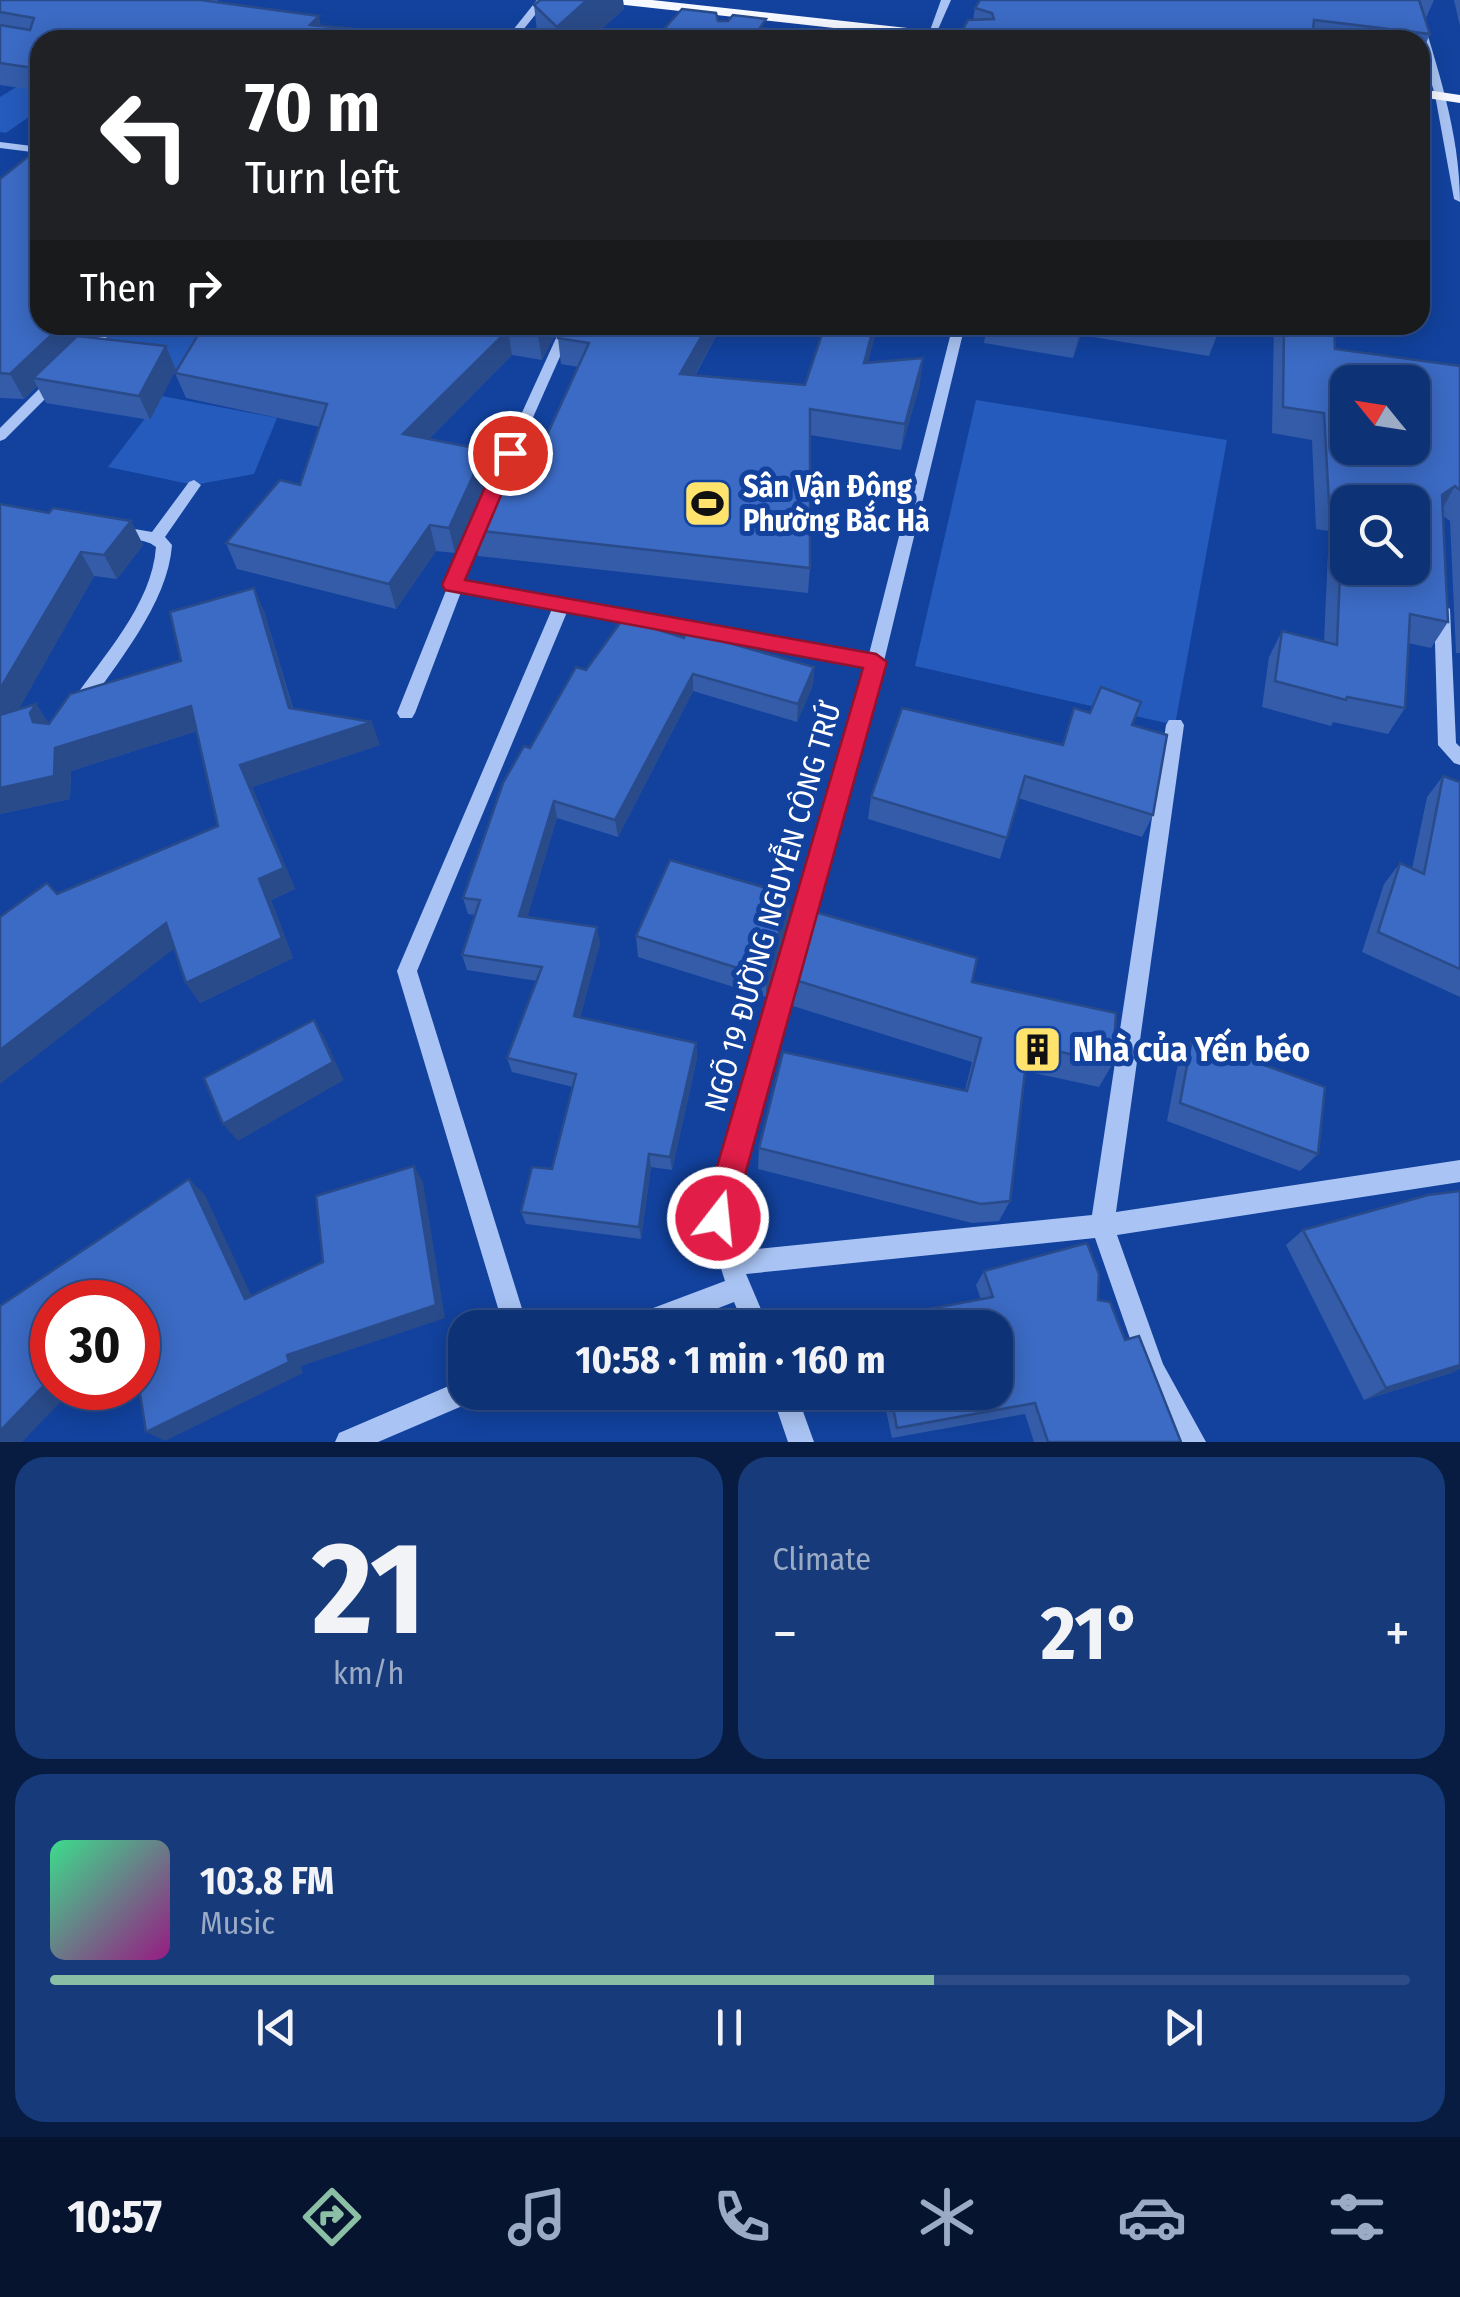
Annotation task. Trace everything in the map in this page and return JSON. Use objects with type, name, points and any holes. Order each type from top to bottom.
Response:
[{"type":"main road","points":[[616,0],[656,2],[733,20],[874,30]]},
{"type":"main road","points":[[1430,94],[1460,99]]},
{"type":"street","points":[[518,30],[542,0]]},
{"type":"street","points":[[933,30],[946,0]]},
{"type":"street","points":[[1412,0],[1421,30]]},
{"type":"street","points":[[1430,62],[1460,199]]},
{"type":"street","points":[[0,145],[30,149]]},
{"type":"street","points":[[78,358],[102,335]]},
{"type":"street","points":[[496,486],[564,335]]},
{"type":"street","name":"NGÕ 19 ĐƯỜNG NGUYỄN CÔNG TRỨ","points":[[749,1310],[730,1264],[718,1218],[876,662],[957,335]]},
{"type":"street","points":[[0,436],[65,372]]},
{"type":"street","points":[[156,538],[194,486]]},
{"type":"street","points":[[406,714],[488,502]]},
{"type":"street","points":[[68,723],[156,583],[166,558],[164,545],[156,538],[98,528]]},
{"type":"street","points":[[453,585],[876,662]]},
{"type":"street","points":[[1441,593],[1452,685],[1446,745],[1460,758]]},
{"type":"street","points":[[510,1310],[406,971],[562,605]]},
{"type":"street","points":[[1174,725],[1102,1226],[1153,1370],[1192,1442]]},
{"type":"street","points":[[730,1264],[1102,1226],[1460,1171]]},
{"type":"street","points":[[681,1310],[740,1288]]},
{"type":"street","points":[[348,1442],[448,1399]]},
{"type":"street","points":[[790,1410],[802,1442]]},
{"type":"shaded area","points":[[18,86],[30,89],[30,116],[6,133],[0,132],[0,97]]},
{"type":"shaded area","points":[[100,335],[200,335],[176,370],[78,358]]},
{"type":"shaded area","points":[[162,396],[277,418],[254,474],[194,485],[108,467]]},
{"type":"shaded area","points":[[976,400],[1227,440],[1175,725],[915,666]]},
{"type":"building","points":[[0,0],[201,0],[319,16],[310,25],[369,30],[30,30],[34,18],[0,12]]},
{"type":"building","points":[[540,0],[587,0],[557,27],[534,5]]},
{"type":"building","points":[[980,0],[1419,0],[1429,30],[1314,20],[1313,30],[962,30],[968,20],[994,19],[992,13],[975,8]]},
{"type":"building","points":[[682,9],[716,13],[718,21],[728,21],[733,15],[766,19],[760,28],[786,30],[663,30]]},
{"type":"building","points":[[0,25],[30,30],[30,68],[0,63]]},
{"type":"building","points":[[30,155],[30,335],[51,335],[10,374],[0,373],[0,179]]},
{"type":"building","points":[[198,335],[503,335],[403,434],[485,450],[449,528],[430,525],[389,584],[226,543],[280,480],[300,485],[327,404],[175,373]]},
{"type":"building","points":[[702,335],[680,374],[805,385],[822,335],[871,335],[864,363],[923,358],[905,424],[810,409],[810,568],[473,530],[507,454],[536,459],[589,343],[558,338]]},
{"type":"building","points":[[1284,335],[1334,335],[1335,349],[1460,366],[1460,490],[1455,486],[1442,495],[1448,622],[1410,614],[1405,708],[1347,697],[1346,700],[1275,681],[1282,631],[1337,645],[1340,585],[1430,585],[1430,485],[1330,485],[1329,503],[1324,413],[1283,407]]},
{"type":"building","points":[[77,336],[166,346],[139,396],[33,378]]},
{"type":"building","points":[[0,504],[131,521],[104,555],[81,552],[0,689]]},
{"type":"building","points":[[254,588],[289,708],[372,722],[240,765],[284,868],[259,879],[282,938],[186,983],[166,923],[0,1050],[0,917],[47,883],[57,894],[218,826],[191,706],[55,748],[54,776],[0,788],[0,715],[36,704],[30,713],[33,722],[49,724],[70,694],[181,661],[170,612]]},
{"type":"building","points":[[623,619],[684,638],[686,631],[814,667],[798,704],[693,674],[615,820],[554,801],[519,916],[597,927],[574,1016],[696,1043],[670,1157],[649,1154],[639,1227],[521,1212],[532,1167],[552,1169],[576,1074],[507,1058],[542,967],[462,955],[480,900],[463,898],[503,783],[524,746],[530,748],[576,667],[586,670]]},
{"type":"building","points":[[1101,687],[1141,702],[1132,725],[1167,735],[1153,815],[1025,776],[1007,838],[871,797],[902,708],[1063,745],[1074,708],[1090,713]]},
{"type":"building","points":[[1443,776],[1460,782],[1460,969],[1378,932],[1400,863],[1424,874]]},
{"type":"building","points":[[670,860],[790,895],[766,977],[636,936]]},
{"type":"building","points":[[815,912],[977,958],[972,982],[1116,1013],[1113,1063],[1028,1045],[1010,1201],[981,1204],[759,1148],[783,1052],[967,1091],[981,1038],[795,980]]},
{"type":"building","points":[[314,1020],[333,1062],[223,1124],[204,1078]]},
{"type":"building","points":[[1192,1039],[1325,1087],[1318,1154],[1180,1103]]},
{"type":"building","points":[[414,1166],[436,1305],[287,1355],[289,1362],[146,1432],[143,1410],[160,1410],[160,1280],[39,1280],[189,1179],[245,1299],[323,1262],[316,1196]]},
{"type":"building","points":[[1460,1191],[1460,1365],[1386,1388],[1303,1230],[1428,1195]]},
{"type":"building","points":[[1087,1243],[1099,1274],[1098,1300],[1110,1302],[1125,1340],[1139,1336],[1181,1442],[1048,1442],[1035,1403],[1013,1407],[1013,1310],[923,1310],[993,1297],[984,1271]]},
{"type":"building","points":[[30,1286],[30,1400],[0,1431],[0,1306]]},
{"type":"building","points":[[894,1410],[996,1410],[897,1428]]},
{"type":"place","name":"Sân Vận Động Phường Bắc Hà","points":[[708,504]]},
{"type":"place","name":"Nhà của Yến béo","points":[[1038,1049]]},
{"type":"route","points":[[510,453],[453,585],[876,662],[718,1218]]}]
